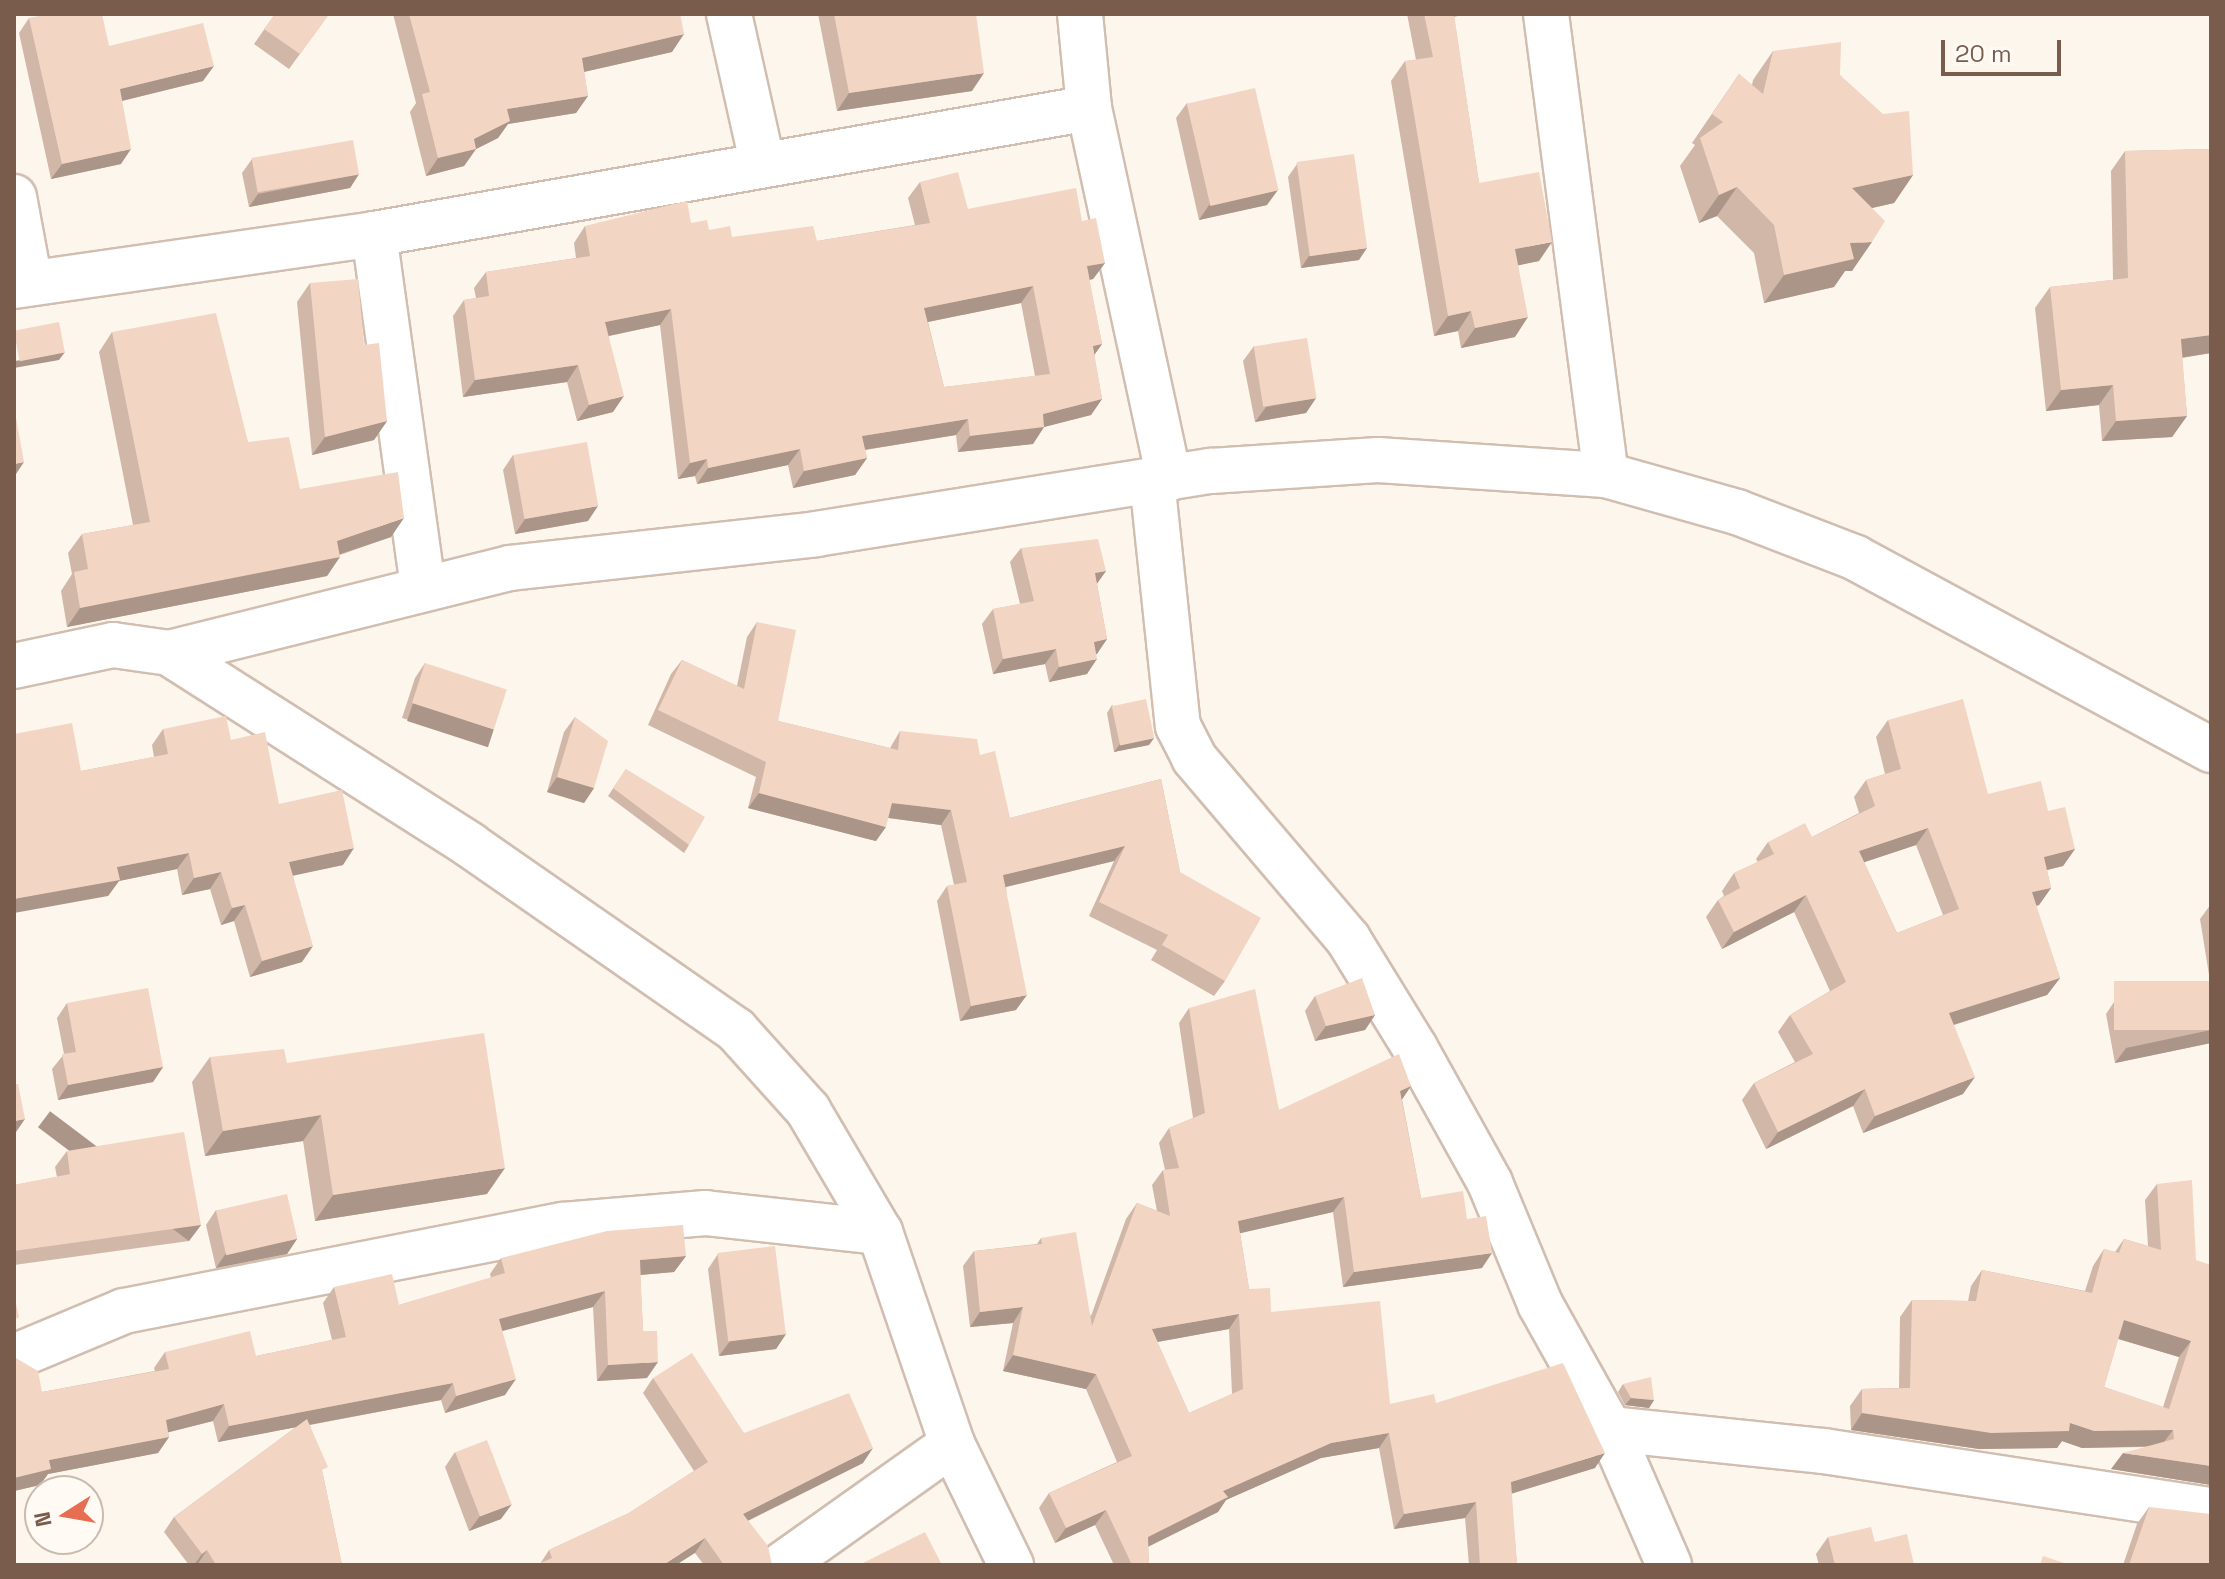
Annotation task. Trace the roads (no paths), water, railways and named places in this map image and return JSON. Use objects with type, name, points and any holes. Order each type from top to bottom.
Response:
[{"type":"street","points":[[729,14],[762,162]]},
{"type":"street","points":[[1080,14],[1089,108],[1160,479],[1178,726],[1194,758],[1348,939],[1415,1048],[1610,1429],[1669,1565]]},
{"type":"street","points":[[1546,14],[1606,475]]},
{"type":"street","points":[[14,197],[22,285],[374,234],[762,162],[1089,108]]},
{"type":"street","points":[[374,234],[423,585]]},
{"type":"street","points":[[14,666],[113,645],[169,653],[423,585],[510,568],[816,534],[1160,479],[1378,460],[1606,475],[1737,512],[1856,558],[2211,750]]},
{"type":"street","points":[[169,653],[470,845],[736,1030],[808,1110],[880,1232],[952,1444],[1011,1565]]},
{"type":"street","points":[[14,1357],[124,1311],[563,1225],[705,1213],[880,1232]]},
{"type":"street","points":[[1610,1429],[1824,1451],[2211,1510]]},
{"type":"street","points":[[782,1565],[952,1444]]}]
